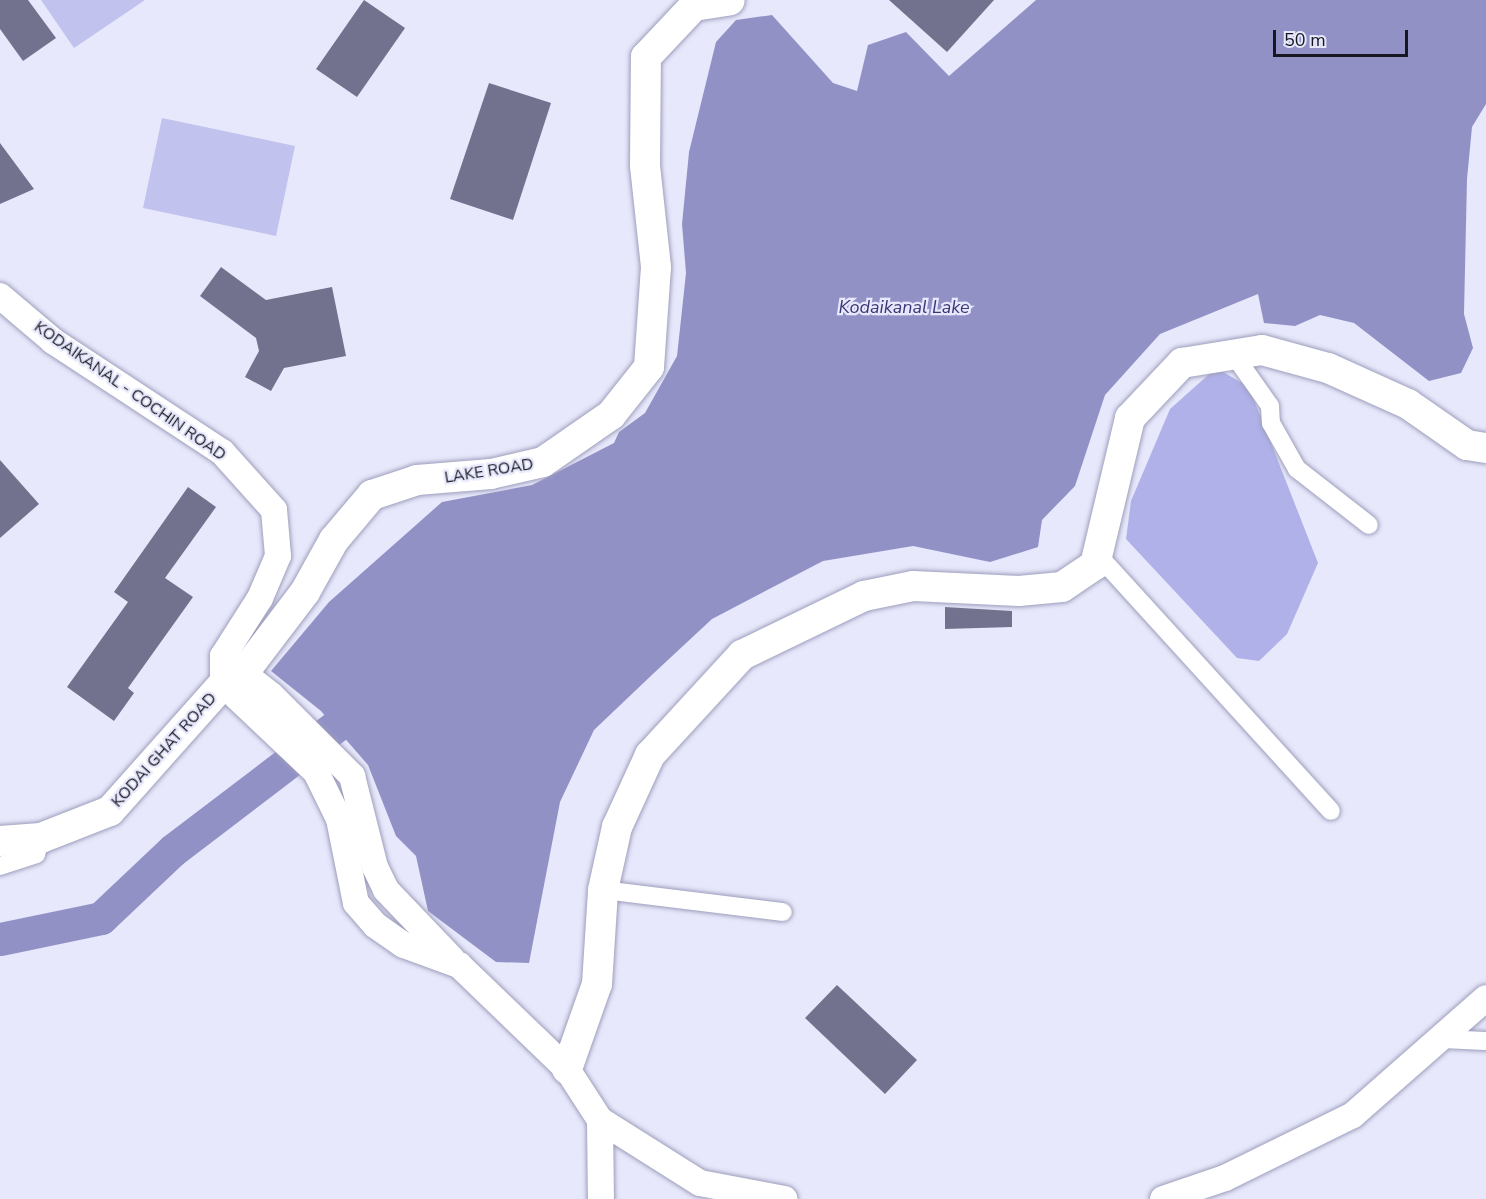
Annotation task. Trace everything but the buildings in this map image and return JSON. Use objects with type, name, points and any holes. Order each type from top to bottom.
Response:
[{"type":"main road","name":"LAKE ROAD","points":[[230,672],[305,592],[334,540],[372,495],[417,480],[491,474],[543,462],[611,415],[649,367],[656,267],[645,165],[646,57],[694,6],[730,0]]},
{"type":"main road","name":"KODAIKANAL - COCHIN ROAD","points":[[0,296],[53,341],[222,452],[274,510],[278,556],[230,672]]},
{"type":"main road","points":[[567,1069],[597,984],[603,890],[617,827],[650,755],[742,655],[864,596],[913,586],[1019,591],[1062,587],[1095,565],[1130,418],[1182,363],[1262,350],[1328,368],[1408,404],[1467,445],[1486,447]]},
{"type":"main road","points":[[230,672],[325,764],[356,903],[375,925],[404,945],[459,965],[567,1069],[600,1120],[700,1183],[784,1199]]},
{"type":"main road","name":"KODAI GHAT ROAD","points":[[0,841],[41,838],[110,811],[230,672]]},
{"type":"main road","points":[[1163,1199],[1226,1178],[1353,1115],[1486,998]]},
{"type":"main road","points":[[600,1120],[601,1199]]},
{"type":"street","points":[[1234,354],[1270,406],[1270,423],[1297,469],[1369,525]]},
{"type":"street","points":[[1098,555],[1331,811]]},
{"type":"street","points":[[0,866],[36,855],[41,838]]},
{"type":"street","points":[[603,890],[783,912]]},
{"type":"street","points":[[1442,1039],[1486,1041]]},
{"type":"shaded area","points":[[41,0],[145,0],[74,48]]},
{"type":"shaded area","points":[[162,118],[295,146],[276,236],[143,208]]},
{"type":"shaded area","points":[[1216,368],[1249,387],[1318,563],[1287,634],[1259,661],[1237,658],[1126,539],[1131,501],[1170,409]]},
{"type":"water","name":"Kodaikanal Lake","points":[[1036,0],[1486,0],[1486,104],[1472,127],[1467,179],[1464,314],[1473,348],[1461,373],[1429,381],[1354,323],[1320,315],[1295,326],[1264,323],[1258,294],[1160,334],[1105,395],[1075,486],[1042,520],[1038,547],[990,562],[913,546],[823,561],[712,619],[655,672],[594,730],[560,802],[529,963],[496,962],[428,911],[416,856],[396,836],[368,765],[321,711],[271,671],[329,602],[442,502],[532,485],[614,443],[619,432],[645,413],[677,356],[686,273],[682,224],[689,152],[716,42],[736,20],[772,15],[833,83],[857,91],[868,45],[906,32],[949,76]]},
{"type":"waterway","points":[[0,939],[101,918],[173,850],[371,699]]}]
